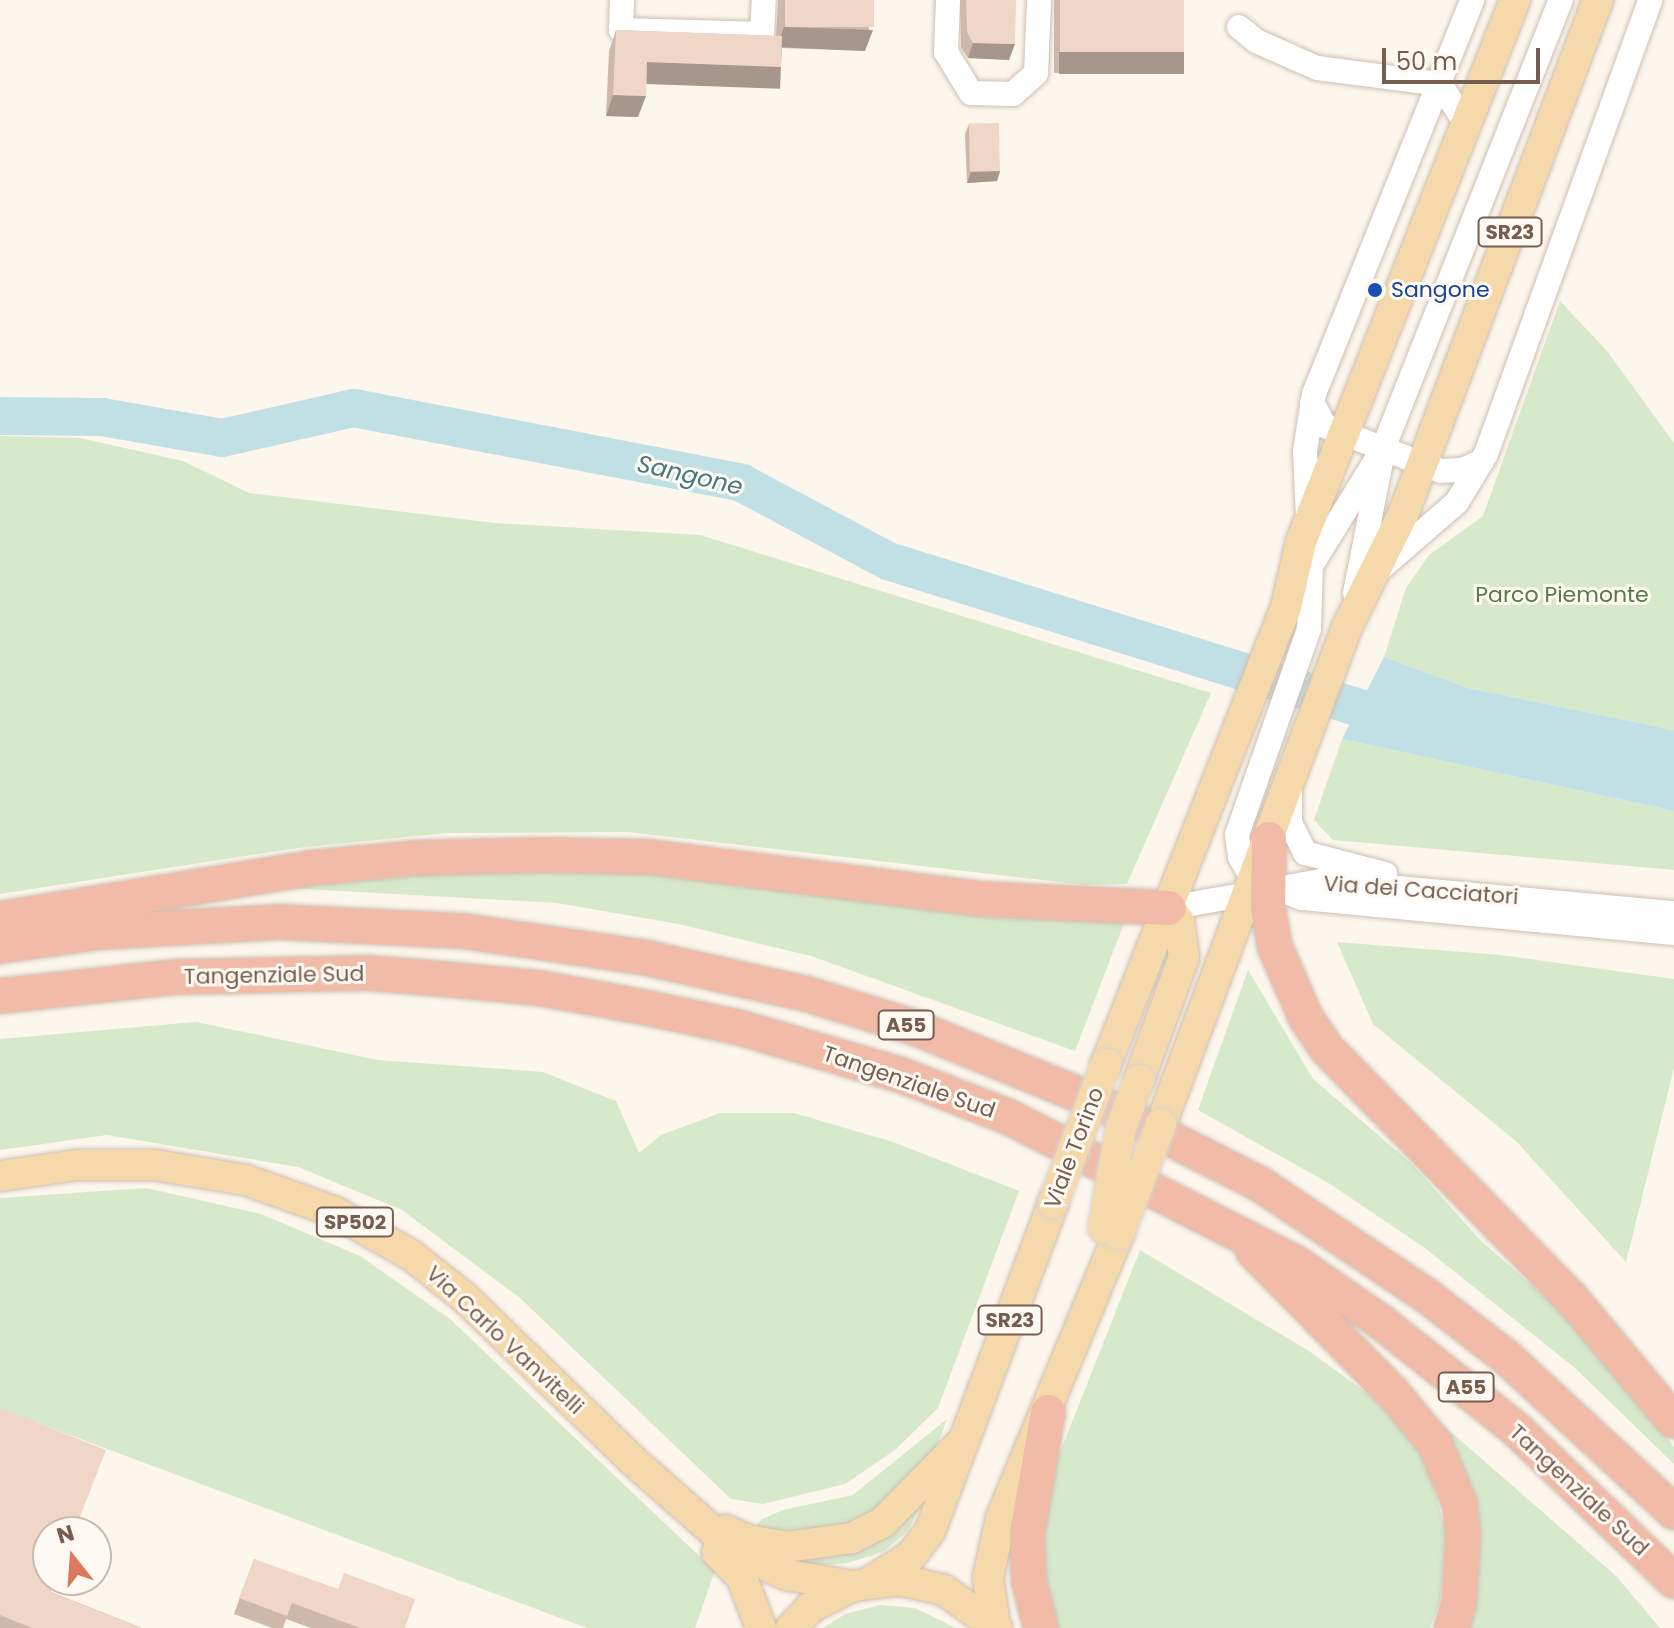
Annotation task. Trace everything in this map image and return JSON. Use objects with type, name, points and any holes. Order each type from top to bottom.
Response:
[{"type":"highway","points":[[1269,839],[1260,892],[1275,947],[1306,1018],[1327,1049],[1571,1298],[1674,1421]]},
{"type":"highway","points":[[0,919],[310,868],[415,858],[542,855],[649,857],[980,899],[1169,908]]},
{"type":"highway","name":"A55","points":[[0,946],[100,932],[279,922],[463,931],[692,967],[913,1027],[1102,1104],[1260,1184],[1416,1288],[1505,1356],[1674,1512]]},
{"type":"highway","name":"Tangenziale Sud","points":[[0,996],[176,977],[368,973],[539,988],[643,1007],[741,1028],[901,1075],[1009,1117],[1231,1227],[1297,1264],[1448,1373],[1574,1481],[1674,1581]]},
{"type":"highway","points":[[1231,1227],[1321,1325],[1393,1393],[1435,1444],[1460,1505],[1463,1536],[1461,1592],[1452,1628]]},
{"type":"highway","points":[[1041,1628],[1029,1582],[1027,1534],[1048,1412]]},
{"type":"main road","name":"SR23","points":[[1282,615],[1309,523],[1343,433],[1515,0]]},
{"type":"main road","name":"SR23","points":[[1269,839],[1343,637],[1422,463],[1598,0]]},
{"type":"main road","name":"Viale Torino","points":[[791,1628],[811,1607],[861,1584],[922,1543],[968,1436],[1106,1064],[1282,615]]},
{"type":"main road","name":"SR23","points":[[996,1627],[988,1578],[1001,1518],[1048,1412],[1100,1280],[1111,1232],[1172,1096],[1230,944],[1260,892]]},
{"type":"main road","points":[[1111,1232],[1121,1127],[1184,957],[1179,921],[1169,908]]},
{"type":"main road","name":"Via Carlo Vanvitelli","points":[[0,1176],[77,1165],[155,1165],[246,1180],[335,1212],[435,1273],[631,1459],[731,1548],[761,1567],[861,1584],[899,1580],[944,1590],[996,1627]]},
{"type":"main road","name":"SP502","points":[[695,1513],[765,1545],[812,1546],[852,1538],[883,1522],[968,1436]]},
{"type":"main road","name":"Via Carlo Vanvitelli","points":[[631,1459],[659,1496],[742,1578],[761,1628]]},
{"type":"street","points":[[622,0],[621,30],[762,34],[764,0]]},
{"type":"street","points":[[948,0],[946,52],[971,93],[1013,94],[1036,73],[1039,0]]},
{"type":"street","points":[[1309,523],[1305,451],[1312,402],[1472,0]]},
{"type":"street","points":[[1343,637],[1383,449],[1561,0]]},
{"type":"street","points":[[1372,575],[1457,502],[1482,461],[1650,0]]},
{"type":"street","points":[[1239,27],[1256,41],[1317,68],[1440,84],[1467,125]]},
{"type":"street","points":[[1312,402],[1325,426],[1422,463],[1451,471],[1482,461]]},
{"type":"street","points":[[1282,615],[1383,449]]},
{"type":"street","points":[[1260,892],[1240,857],[1237,835],[1309,629],[1311,565]]},
{"type":"street","points":[[1290,781],[1290,823],[1305,853],[1323,861],[1373,867],[1409,885]]},
{"type":"street","name":"Via dei Cacciatori","points":[[1169,908],[1321,881],[1409,885],[1674,913]]},
{"type":"street","name":"Via dei Cacciatori","points":[[1260,892],[1674,933]]},
{"type":"green space","name":"Parco Piemonte","points":[[1560,301],[1607,351],[1674,443],[1674,730],[1468,688],[1384,657],[1406,588],[1429,555],[1483,516]]},
{"type":"green space","points":[[0,436],[80,438],[183,461],[249,493],[495,523],[700,535],[1211,693],[1127,884],[1085,885],[628,832],[446,833],[297,848],[0,894]]},
{"type":"green space","points":[[1342,739],[1674,811],[1674,870],[1333,840],[1314,820]]},
{"type":"green space","points":[[453,871],[687,872],[1125,921],[1075,1051],[811,956],[678,924],[557,903],[286,888]]},
{"type":"green space","points":[[1337,942],[1501,955],[1674,979],[1674,1068],[1626,1262],[1517,1142],[1373,1024]]},
{"type":"green space","points":[[1248,970],[1313,1079],[1413,1165],[1481,1241],[1563,1312],[1661,1429],[1674,1447],[1674,1464],[1575,1368],[1425,1248],[1330,1184],[1198,1110]]},
{"type":"green space","points":[[196,1022],[378,1060],[543,1072],[616,1101],[639,1153],[661,1135],[720,1113],[794,1113],[893,1142],[1019,1191],[938,1408],[895,1450],[845,1484],[763,1504],[731,1499],[520,1298],[402,1210],[298,1167],[107,1135],[0,1150],[0,1039]]},
{"type":"green space","points":[[146,1188],[261,1214],[360,1256],[450,1319],[715,1571],[695,1628],[587,1628],[0,1409],[0,1198]]},
{"type":"green space","points":[[1140,1250],[1309,1351],[1372,1397],[1415,1444],[1430,1475],[1447,1535],[1440,1601],[1430,1628],[1052,1628],[1036,1570],[1048,1483]]},
{"type":"green space","points":[[947,1419],[934,1454],[873,1515],[835,1531],[799,1536],[751,1532],[762,1519],[783,1510],[853,1495]]},
{"type":"green space","points":[[1443,1425],[1616,1576],[1660,1628],[1468,1628],[1479,1561],[1473,1501]]},
{"type":"green space","points":[[922,1503],[908,1531],[883,1552],[848,1563],[797,1567],[756,1555]]},
{"type":"green space","points":[[880,1605],[915,1608],[956,1628],[823,1628],[845,1614]]},
{"type":"water","points":[[1384,657],[1468,688],[1674,730],[1674,811],[1342,739]]},
{"type":"building","points":[[785,0],[874,0],[874,27],[785,27]]},
{"type":"building","points":[[966,0],[1016,0],[1015,44],[973,43],[967,32]]},
{"type":"building","points":[[1060,0],[1184,0],[1184,52],[1060,52]]},
{"type":"building","points":[[616,30],[782,36],[781,67],[647,62],[646,96],[613,95]]},
{"type":"building","points":[[999,123],[1000,171],[970,172],[969,124]]},
{"type":"building","points":[[0,1408],[106,1450],[80,1516],[32,1516],[32,1596],[60,1596],[142,1628],[32,1628],[0,1615]]},
{"type":"building","points":[[254,1559],[338,1589],[344,1573],[415,1599],[405,1628],[360,1628],[292,1603],[287,1616],[239,1598]]},
{"type":"waterway","name":"Sangone","points":[[0,416],[102,417],[222,438],[354,408],[742,483],[888,561],[1408,723]]},
{"type":"place","name":"Sangone","points":[[1375,290]]}]
